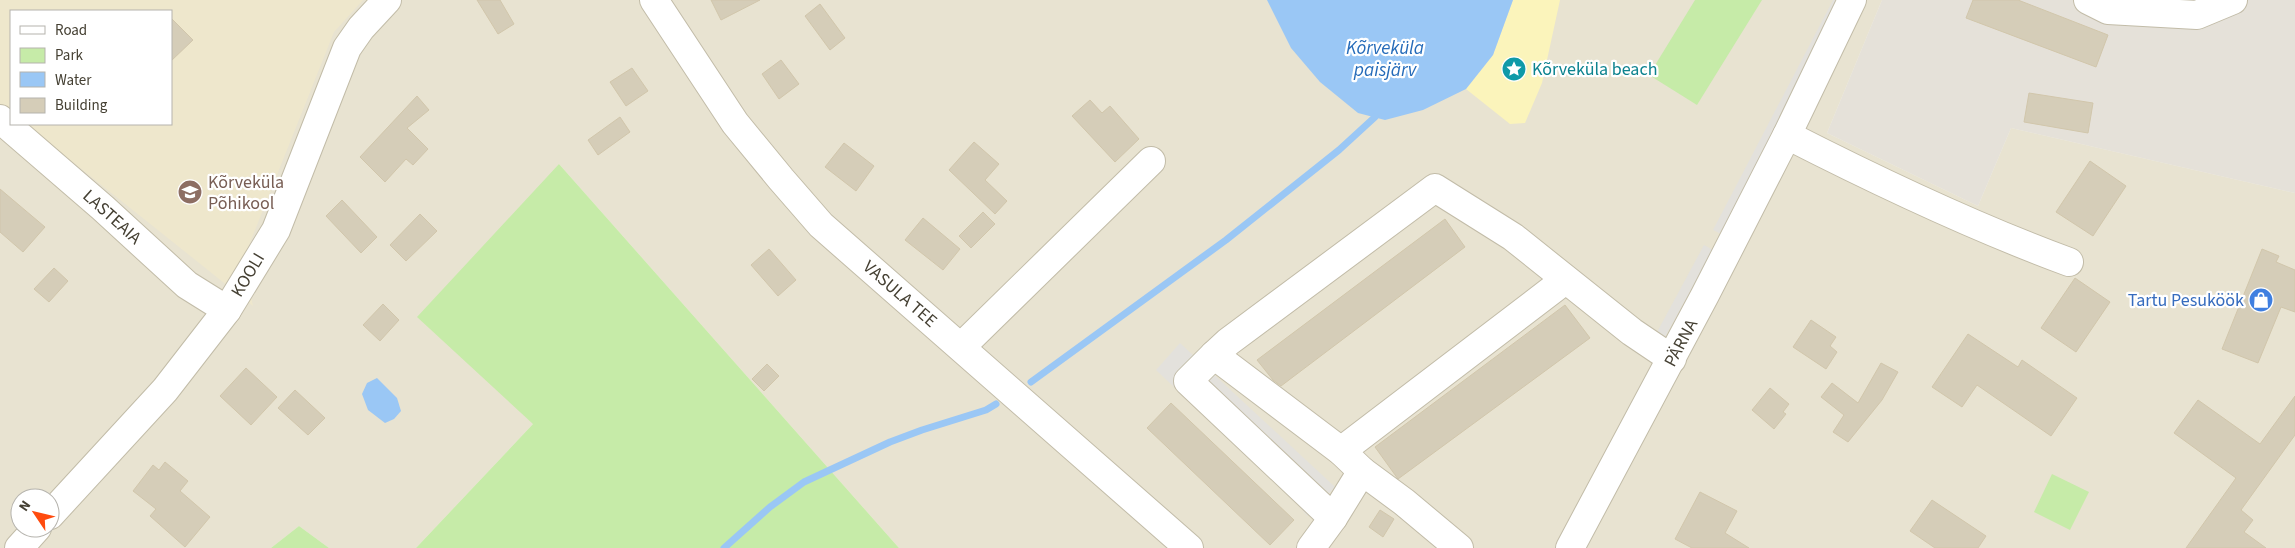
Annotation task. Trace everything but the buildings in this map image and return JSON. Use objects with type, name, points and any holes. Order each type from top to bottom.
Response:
[{"type":"street","name":"KOOLI","points":[[60,503],[165,390],[227,310],[276,230],[347,48],[361,28],[388,0]]},
{"type":"street","name":"VASULA TEE","points":[[654,0],[735,123],[780,180],[822,225],[1189,548]]},
{"type":"street","name":"PÄRNA","points":[[1574,547],[1787,135],[1852,0]]},
{"type":"street","points":[[2088,0],[2108,10],[2197,15],[2234,0]]},
{"type":"street","name":"LASTEAIA","points":[[0,119],[103,208],[187,285],[227,310]]},
{"type":"street","points":[[1787,135],[1905,195],[2017,244],[2069,262]]},
{"type":"street","points":[[960,347],[1151,161]]},
{"type":"street","points":[[1334,518],[1188,381],[1228,342],[1435,188],[1514,237],[1565,280],[1632,332],[1672,359]]},
{"type":"street","points":[[1341,452],[1565,280]]},
{"type":"street","points":[[1214,355],[1341,452],[1459,548]]},
{"type":"street","points":[[1311,548],[1334,518],[1362,471]]},
{"type":"street","points":[[19,548],[28,538]]},
{"type":"shaded area","points":[[0,0],[1882,0],[1827,133],[1978,206],[2011,128],[2295,193],[2295,548],[899,548],[559,164],[533,424],[416,548],[329,548],[299,526],[271,548],[0,548]]},
{"type":"shaded area","name":"Kõrveküla Põhikool","points":[[0,0],[363,0],[334,32],[243,260],[253,306],[26,125],[172,125],[172,10],[10,10],[10,112],[0,104]]},
{"type":"shaded area","points":[[1833,0],[1843,0],[1721,234],[1713,230]]},
{"type":"shaded area","points":[[1882,0],[2295,0],[2295,193],[2011,128],[1978,206],[1827,133]]},
{"type":"shaded area","points":[[1704,245],[1713,250],[1664,339],[1656,334]]},
{"type":"shaded area","points":[[1180,343],[1335,487],[1307,516],[1298,504],[1156,370]]},
{"type":"green space","points":[[1695,0],[1762,0],[1697,105],[1649,75]]},
{"type":"green space","points":[[559,164],[899,548],[416,548],[533,424],[417,317]]},
{"type":"green space","points":[[2052,474],[2089,492],[2070,530],[2034,512]]},
{"type":"green space","points":[[299,526],[329,548],[271,548]]},
{"type":"sand","name":"Kõrveküla beach","points":[[1513,0],[1560,0],[1542,83],[1525,123],[1510,124],[1466,89],[1493,55]]},
{"type":"water","name":"Kõrveküla paisjärv","points":[[1267,0],[1513,0],[1493,55],[1466,89],[1423,110],[1385,120],[1358,113],[1320,82],[1291,48]]},
{"type":"water","points":[[377,378],[397,398],[401,411],[394,419],[385,423],[368,410],[362,394],[367,383]]},
{"type":"waterway","points":[[1031,382],[1226,240],[1339,150],[1375,117]]},
{"type":"waterway","points":[[724,548],[770,507],[804,482],[890,442],[986,410],[996,404]]},
{"type":"place","name":"Kõrveküla beach","points":[[1514,69]]},
{"type":"place","name":"Kõrveküla Põhikool","points":[[190,192]]},
{"type":"place","name":"Tartu Pesuköök","points":[[2261,300]]}]
